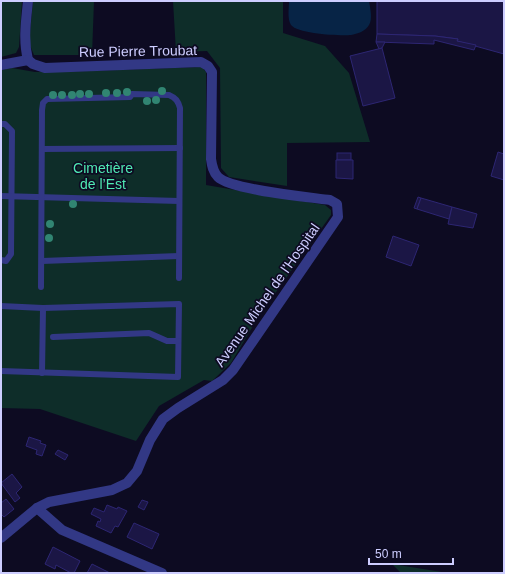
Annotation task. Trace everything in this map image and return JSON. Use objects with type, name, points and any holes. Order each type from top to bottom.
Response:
[{"type":"street","points":[[1,65],[28,60],[25,48],[25,23],[28,1]]},
{"type":"street","name":"Rue Pierre Troubat","points":[[28,60],[33,64],[46,68],[201,62],[208,66],[212,72],[211,160],[213,170],[218,177],[229,183],[260,190],[330,200],[337,204]]},
{"type":"street","name":"Avenue Michel de l'Hospital","points":[[1,538],[37,508],[49,502],[112,490],[126,483],[137,471],[150,440],[163,419],[223,380],[233,370],[338,217],[337,204]]},
{"type":"street","points":[[37,508],[62,530],[162,573]]},
{"type":"lane","points":[[41,287],[42,110],[43,103],[47,99],[130,97],[132,94],[140,93],[158,96],[169,95],[178,102],[180,108],[179,278]]},
{"type":"lane","points":[[1,124],[5,124],[12,131],[11,254],[6,260],[1,260]]},
{"type":"lane","points":[[42,149],[180,148]]},
{"type":"lane","points":[[1,196],[179,201]]},
{"type":"lane","points":[[42,261],[179,256]]},
{"type":"lane","points":[[1,306],[43,308],[179,304],[178,377],[1,371]]},
{"type":"lane","points":[[42,372],[43,308]]},
{"type":"lane","points":[[53,337],[149,333],[167,341],[178,341]]},
{"type":"green space","points":[[1,1],[22,1],[19,47],[16,53],[1,57]]},
{"type":"green space","points":[[33,1],[94,1],[92,55],[34,55],[29,43]]},
{"type":"green space","points":[[173,1],[283,1],[283,33],[325,46],[349,73],[370,142],[287,143],[287,186],[229,177],[221,168],[220,68],[207,51],[176,52]]},
{"type":"green space","name":"Cimetière de l’Est","points":[[202,67],[206,72],[206,185],[325,205],[331,210],[331,215],[259,316],[231,363],[212,381],[204,380],[159,406],[136,441],[40,409],[1,408],[1,70],[12,68],[35,72]]},
{"type":"green space","points":[[392,564],[448,573],[401,573]]},
{"type":"water","points":[[289,1],[369,1],[371,20],[368,27],[364,31],[351,35],[329,35],[310,32],[295,28],[291,25],[289,17]]},
{"type":"building","points":[[377,1],[504,1],[504,54],[457,41],[458,39],[435,36],[377,34]]},
{"type":"building","points":[[377,34],[435,36],[458,39],[457,41],[476,45],[474,50],[434,40],[434,44],[376,42]]},
{"type":"building","points":[[376,42],[385,42],[382,48],[379,49]]},
{"type":"building","points":[[382,48],[395,98],[363,106],[350,56]]},
{"type":"building","points":[[498,152],[504,154],[504,180],[491,176]]},
{"type":"building","points":[[337,153],[351,153],[351,160],[337,160]]},
{"type":"building","points":[[336,160],[353,160],[353,179],[336,178]]},
{"type":"building","points":[[418,197],[421,198],[417,209],[414,208]]},
{"type":"building","points":[[421,198],[452,207],[449,219],[417,209]]},
{"type":"building","points":[[452,207],[477,214],[473,228],[448,224]]},
{"type":"building","points":[[393,236],[419,245],[411,266],[386,257]]},
{"type":"building","points":[[29,437],[41,441],[40,443],[46,445],[42,456],[36,454],[37,450],[26,446]]},
{"type":"building","points":[[58,450],[68,455],[65,460],[55,454]]},
{"type":"building","points":[[12,474],[22,487],[16,493],[20,498],[15,502],[1,483]]},
{"type":"building","points":[[6,499],[14,509],[4,517],[1,514],[1,503]]},
{"type":"building","points":[[142,500],[148,502],[144,510],[138,507]]},
{"type":"building","points":[[107,505],[117,509],[118,507],[127,511],[118,527],[115,526],[111,533],[96,526],[98,521],[100,522],[101,519],[91,514],[94,508],[104,512]]},
{"type":"building","points":[[134,523],[159,534],[152,549],[127,537]]},
{"type":"building","points":[[53,547],[80,561],[74,573],[71,573],[56,565],[55,569],[45,564]]},
{"type":"building","points":[[92,564],[110,573],[87,573]]}]
